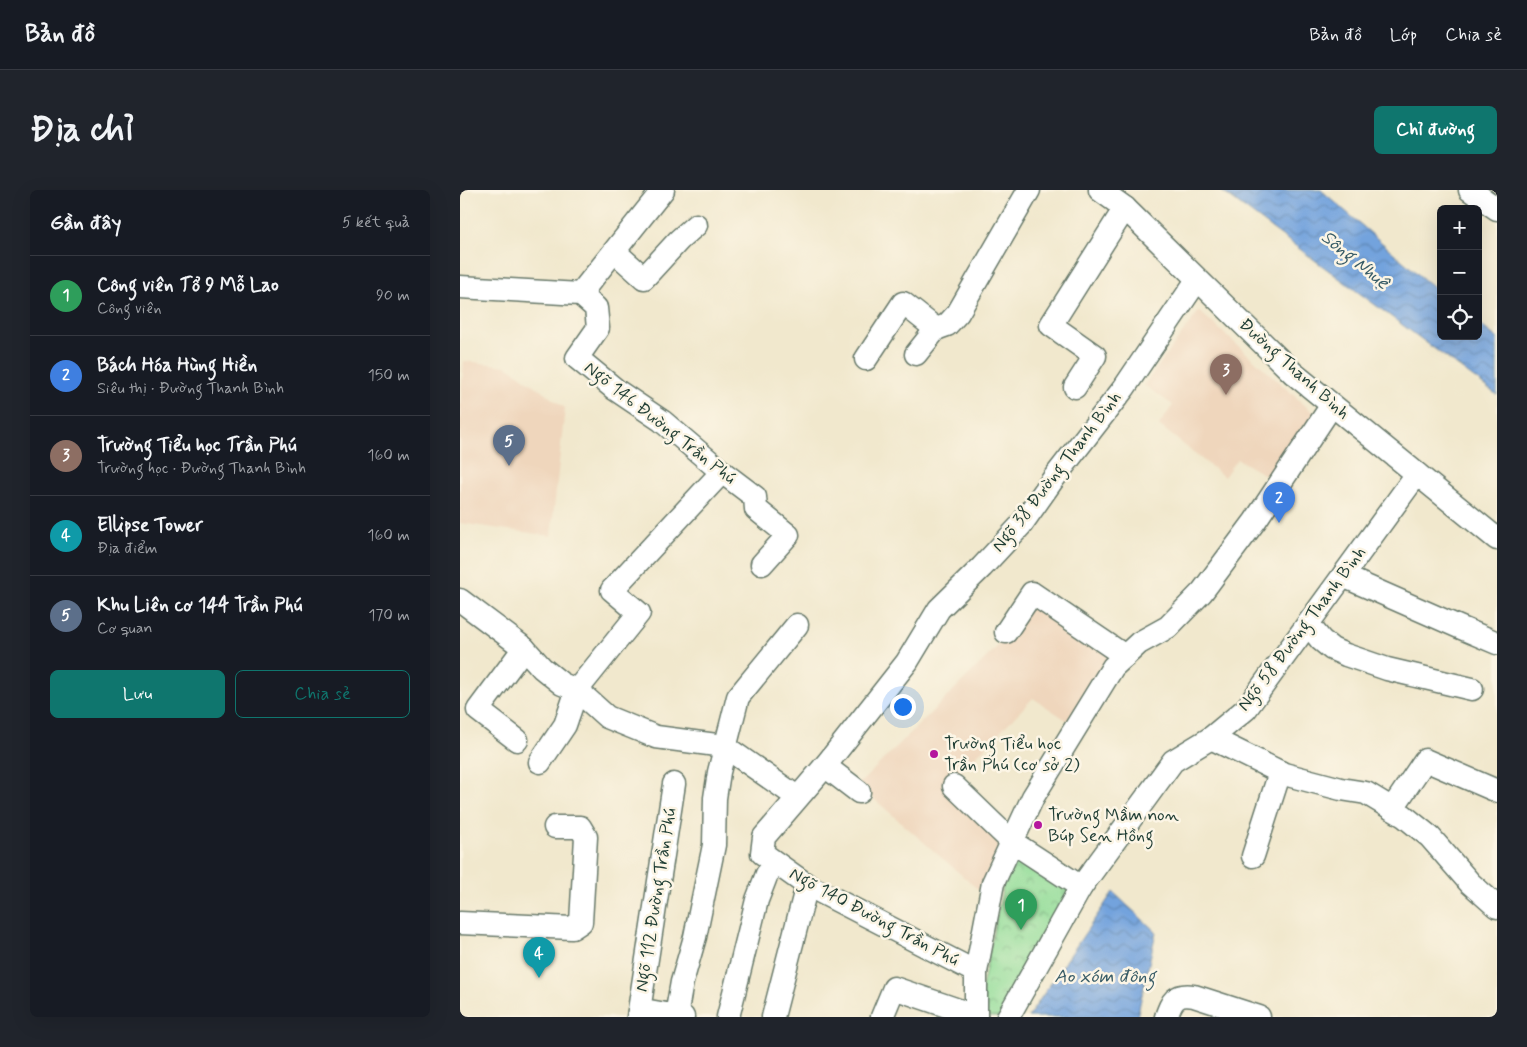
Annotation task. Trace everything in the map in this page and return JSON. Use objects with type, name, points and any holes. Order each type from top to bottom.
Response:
[{"type":"street","points":[[460,288],[580,294],[663,190]]},
{"type":"street","points":[[916,354],[936,329],[947,325],[958,313],[1029,190]]},
{"type":"street","name":"Đường Thanh Bình","points":[[1100,190],[1124,208],[1293,373],[1497,539]]},
{"type":"street","points":[[1470,190],[1495,204]]},
{"type":"street","points":[[1075,387],[1095,356],[1051,325],[1124,208]]},
{"type":"street","points":[[614,252],[644,278],[679,240],[696,225]]},
{"type":"street","name":"Ngõ 38 Đường Thanh Bình","points":[[797,797],[825,766],[907,662],[939,609],[982,567],[1020,525],[1124,388],[1198,280]]},
{"type":"street","name":"Ngõ 146 Đường Trần Phú","points":[[580,294],[596,308],[598,328],[577,358],[616,390],[662,421],[722,472],[755,497],[756,509],[788,535],[762,564]]},
{"type":"street","points":[[866,359],[903,303],[936,329]]},
{"type":"street","points":[[882,1017],[894,988],[976,1017],[976,972],[993,883],[1038,789],[1112,667],[1138,643],[1168,627],[1202,592],[1255,521],[1332,404]]},
{"type":"street","points":[[540,762],[565,725],[576,690],[639,613],[612,590],[722,472]]},
{"type":"street","name":"Ngõ 58 Đường Thanh Bình","points":[[1008,1017],[1081,887],[1173,761],[1211,738],[1246,709],[1417,474]]},
{"type":"street","points":[[1343,576],[1497,642]]},
{"type":"street","points":[[1006,632],[1032,593],[1125,656]]},
{"type":"street","points":[[460,600],[524,648],[542,668],[562,684],[576,690],[607,717],[656,737],[724,746],[797,797]]},
{"type":"street","points":[[1308,624],[1320,640],[1332,649],[1346,655],[1386,669],[1472,689]]},
{"type":"street","points":[[639,1014],[649,1011],[680,1016],[682,982],[695,937],[714,845],[715,798],[724,746],[738,697],[797,625]]},
{"type":"street","points":[[517,740],[478,710],[524,648]]},
{"type":"street","points":[[1211,738],[1280,772],[1341,789],[1366,793],[1404,816],[1430,837],[1470,883],[1497,907]]},
{"type":"street","points":[[1392,809],[1425,760],[1497,791]]},
{"type":"street","points":[[825,766],[859,792]]},
{"type":"street","points":[[1253,856],[1280,772]]},
{"type":"street","name":"Ngõ 112 Đường Trần Phú","points":[[639,1014],[674,784]]},
{"type":"street","points":[[954,786],[1012,842],[1081,887]]},
{"type":"street","name":"Ngõ 140 Đường Trần Phú","points":[[797,797],[764,837],[762,853],[807,885],[976,972]]},
{"type":"street","points":[[460,923],[572,928],[581,922],[586,837],[580,827],[554,827]]},
{"type":"street","points":[[728,1017],[757,900],[767,874],[777,864]]},
{"type":"street","points":[[773,1017],[807,885]]},
{"type":"street","points":[[1166,1017],[1171,1003],[1185,995],[1259,1017]]},
{"type":"shaded area","points":[[1199,311],[1316,415],[1274,480],[1237,459],[1224,477],[1159,425],[1173,405],[1144,385]]},
{"type":"shaded area","points":[[464,361],[507,366],[565,408],[551,536],[460,523],[460,409]]},
{"type":"shaded area","name":"Trường Tiểu học Trần Phú (cơ sở 2)","points":[[1032,595],[1116,652],[1071,723],[1033,698],[948,785],[1008,843],[981,892],[858,785],[998,646]]},
{"type":"green space","points":[[1012,842],[1081,887],[1008,1017],[976,1017]]},
{"type":"water","name":"Sông Nhuệ","points":[[1220,190],[1321,190],[1437,291],[1437,340],[1482,340],[1482,326],[1497,338],[1497,395]]},
{"type":"water","name":"Ao xóm đông","points":[[1113,892],[1156,932],[1137,1017],[1028,1017]]},
{"type":"place","name":"Trường Tiểu học Trần Phú","points":[[1226,395]]},
{"type":"place","name":"Khu Liên cơ 144 Trần Phú","points":[[509,466]]},
{"type":"place","name":"Bách Hóa Hùng Hiền","points":[[1279,523]]},
{"type":"place","name":"Trường Tiểu học Trần Phú (cơ sở 2)","points":[[934,754]]},
{"type":"place","name":"Trường Mầm non Búp Sen Hồng","points":[[1038,825]]},
{"type":"place","name":"Công viên Tổ 9 Mỗ Lao","points":[[1021,930]]},
{"type":"place","name":"Ellipse Tower","points":[[539,978]]}]
